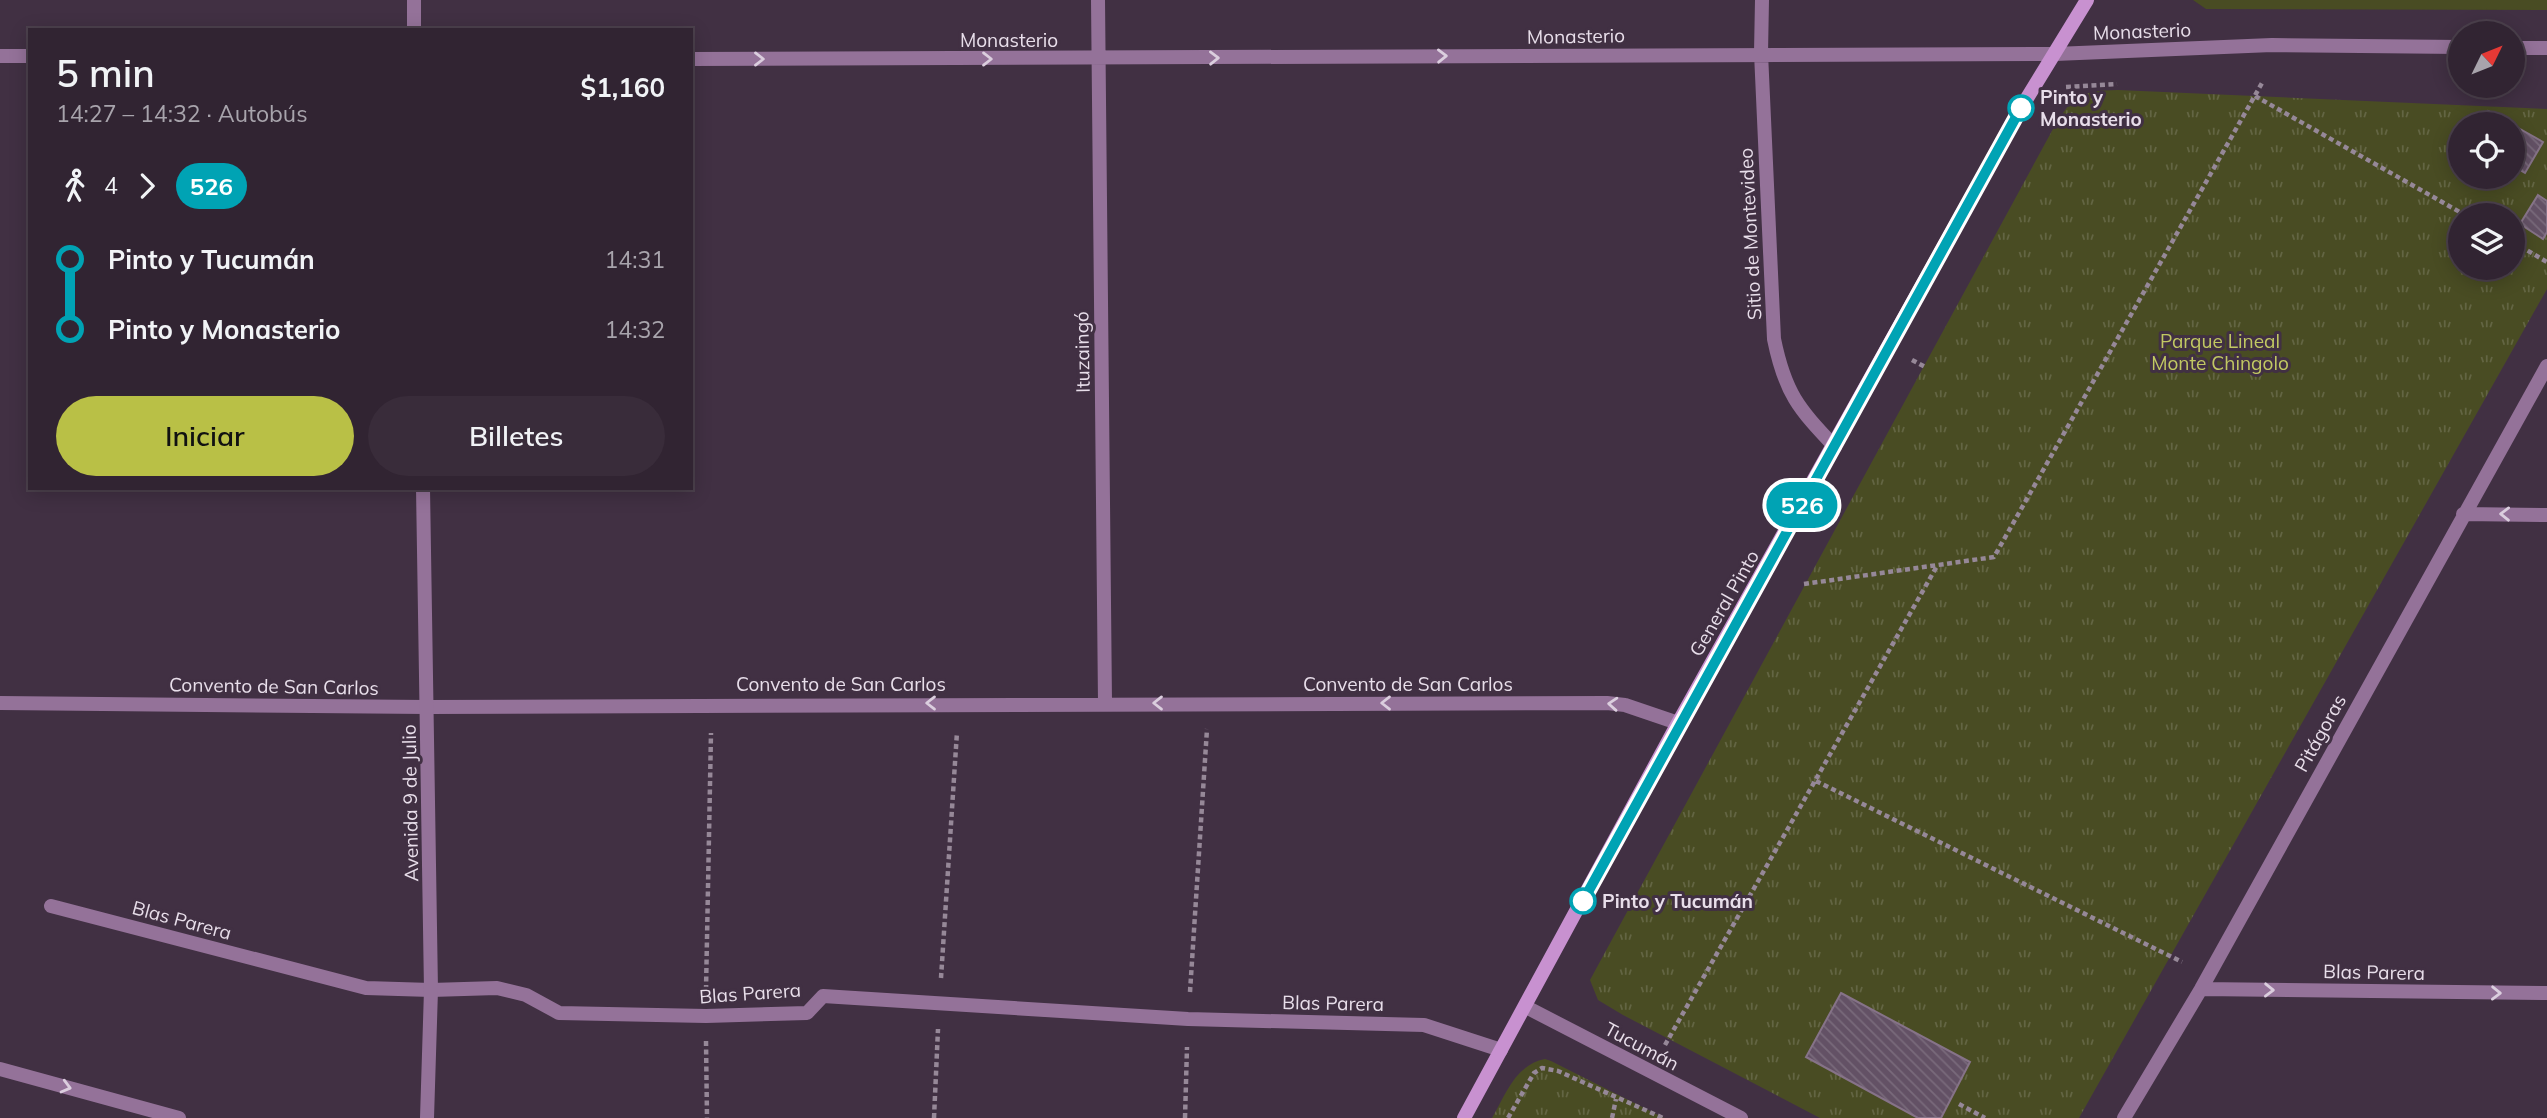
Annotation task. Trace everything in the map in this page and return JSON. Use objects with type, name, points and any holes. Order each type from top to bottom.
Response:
[{"type":"main road","name":"General Pinto","points":[[1464,1118],[1678,723],[2033,90],[2087,0]]},
{"type":"street","points":[[414,0],[414,28]]},
{"type":"street","name":"Ituzaingó","points":[[1098,0],[1105,703]]},
{"type":"street","name":"Sitio de Montevideo","points":[[1762,0],[1761,53],[1774,339],[1781,374],[1796,404],[1835,447]]},
{"type":"street","name":"Monasterio","points":[[693,59],[2055,54],[2272,45],[2448,47]]},
{"type":"street","points":[[2525,48],[2547,48]]},
{"type":"street","points":[[0,56],[28,56]]},
{"type":"street","name":"Pitágoras","points":[[2124,1118],[2201,989],[2547,366]]},
{"type":"street","name":"Avenida 9 de Julio","points":[[423,490],[431,990],[427,1118]]},
{"type":"street","points":[[2463,514],[2547,515]]},
{"type":"street","name":"Convento de San Carlos","points":[[0,703],[428,707],[959,703],[1607,703],[1625,705],[1678,723]]},
{"type":"street","name":"Blas Parera","points":[[51,906],[366,988],[497,988],[526,995],[559,1013],[706,1016],[807,1013],[823,996],[1188,1019],[1424,1025],[1501,1050]]},
{"type":"street","name":"Blas Parera","points":[[2201,989],[2547,993]]},
{"type":"street","name":"Tucumán","points":[[1526,1007],[1741,1118]]},
{"type":"street","points":[[0,1069],[179,1118]]},
{"type":"path","points":[[1804,584],[1994,557],[2262,83]]},
{"type":"path","points":[[2033,90],[2117,84]]},
{"type":"path","points":[[2255,96],[2448,205]]},
{"type":"path","points":[[2525,249],[2547,262]]},
{"type":"path","points":[[1665,1045],[1937,565]]},
{"type":"path","points":[[934,1118],[959,703]]},
{"type":"path","points":[[707,1118],[706,1016],[712,704]]},
{"type":"path","points":[[1185,1118],[1188,1019],[1209,704]]},
{"type":"path","points":[[1816,781],[2182,961]]},
{"type":"path","points":[[1508,1118],[1534,1073],[1542,1068],[1558,1071],[1663,1118]]},
{"type":"path","points":[[1612,1118],[1616,1099]]},
{"type":"path","points":[[1959,1104],[1985,1118]]},
{"type":"green space","points":[[2193,0],[2547,0],[2547,10],[2206,9]]},
{"type":"green space","name":"Parque Lineal Monte Chingolo","points":[[2118,90],[2547,109],[2547,289],[2079,1118],[1820,1118],[1598,1000],[1590,980],[2053,129],[2072,102],[2094,92]]},
{"type":"green space","points":[[1545,1059],[1664,1118],[1492,1118],[1519,1074],[1526,1067]]},
{"type":"building","points":[[2525,132],[2543,142],[2525,173]]},
{"type":"building","points":[[2538,195],[2547,201],[2547,232],[2543,239],[2525,227],[2525,216]]},
{"type":"building","points":[[1841,993],[1970,1062],[1941,1118],[1918,1118],[1806,1057]]},
{"type":"bus line","name":"526","points":[[1583,901],[1678,723],[1835,447],[2021,108]]},
{"type":"place","name":"Pinto y Monasterio","points":[[2021,108]]},
{"type":"place","name":"Pinto y Tucumán","points":[[1583,901]]}]
